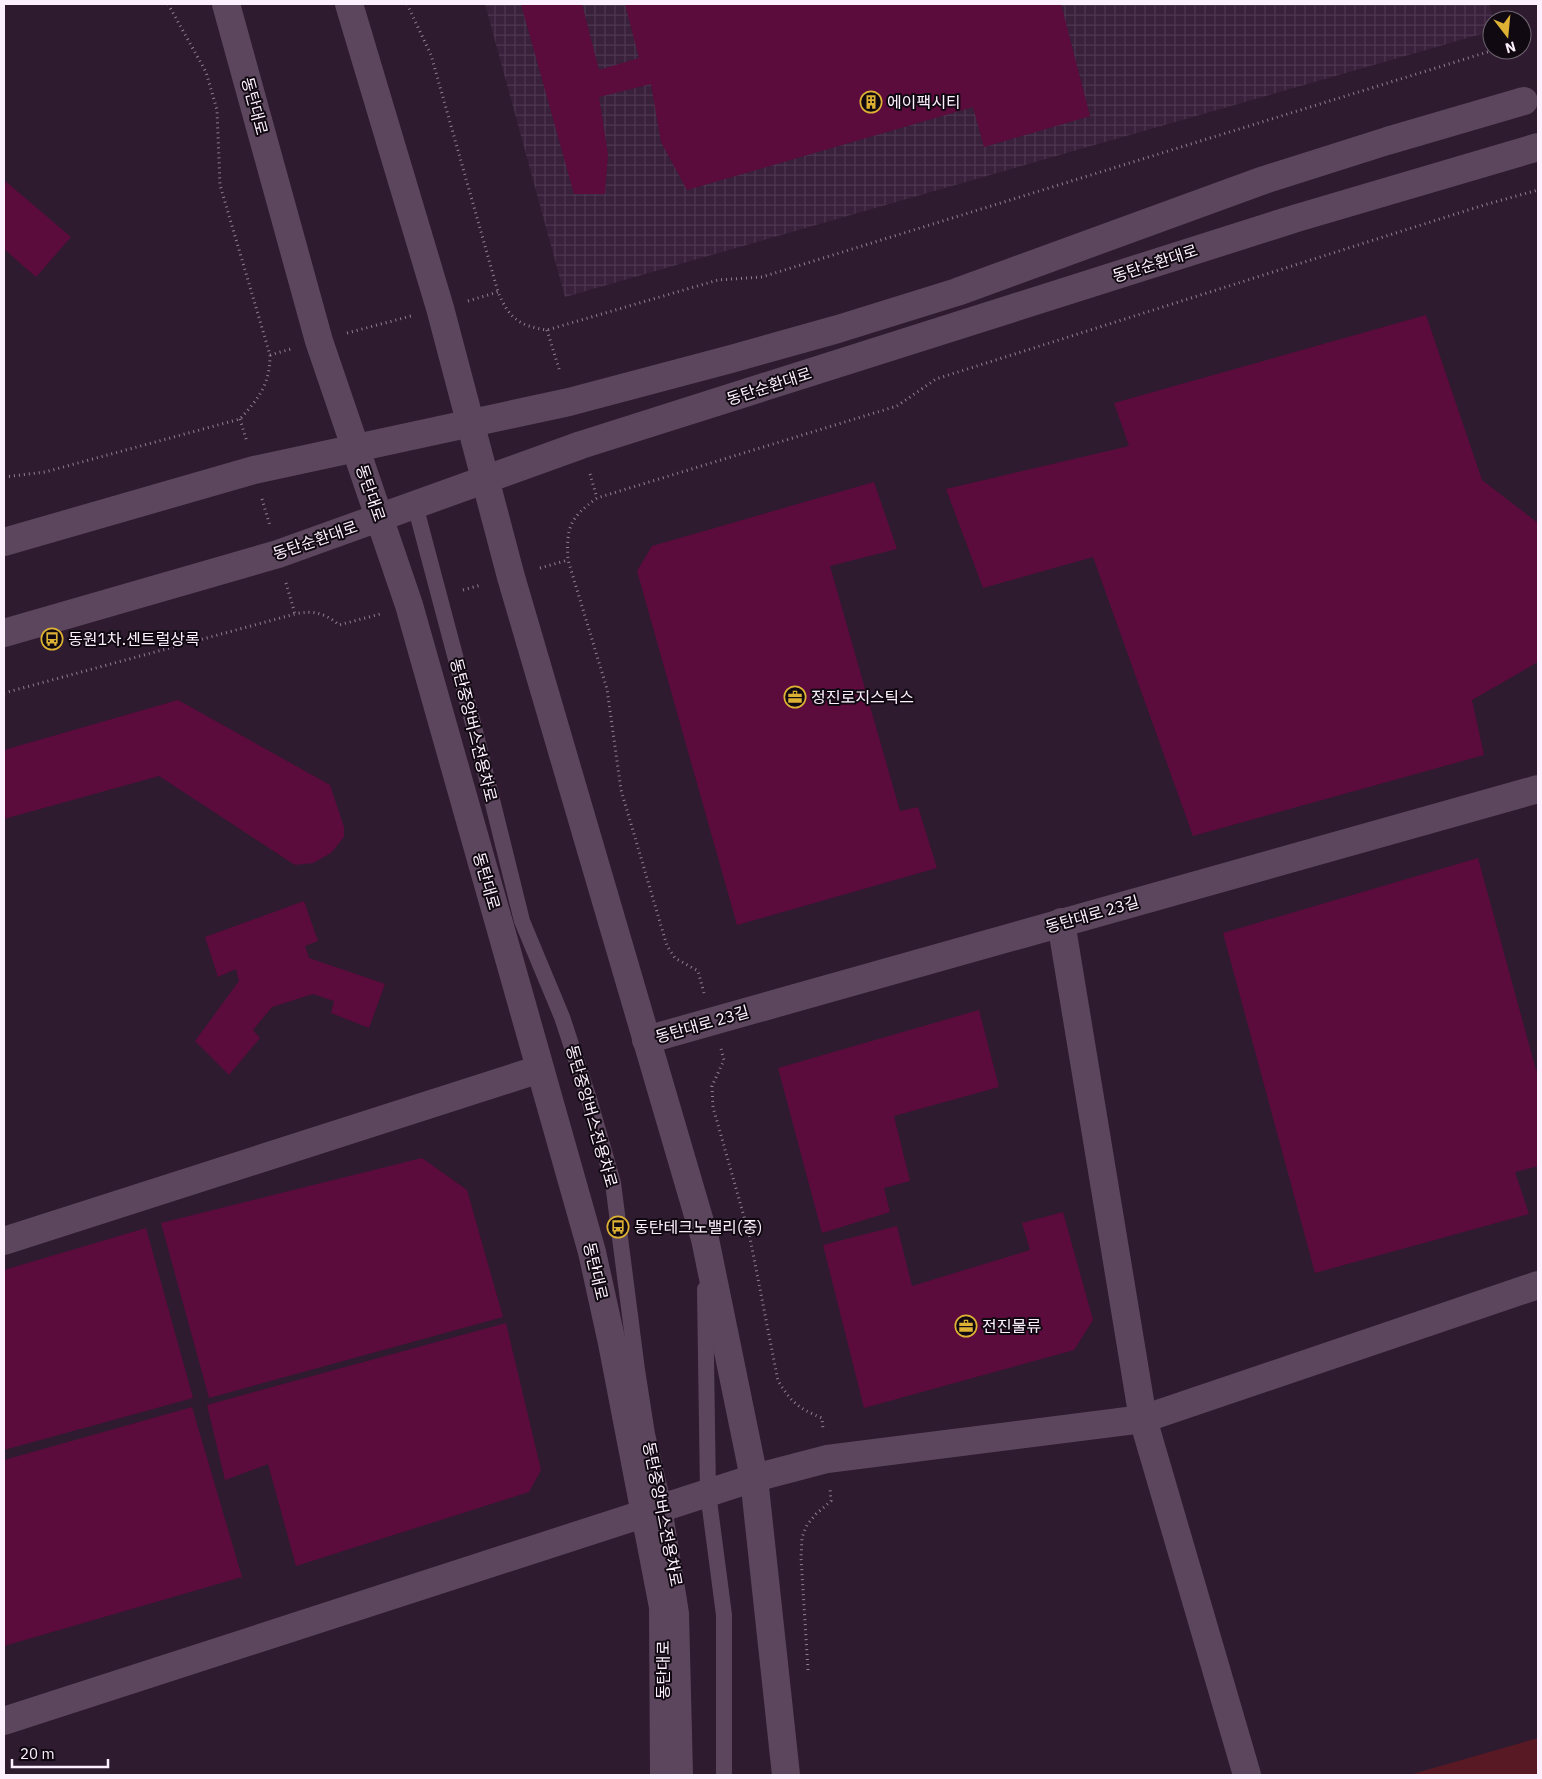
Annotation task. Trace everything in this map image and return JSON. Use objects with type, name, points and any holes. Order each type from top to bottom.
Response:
[{"type":"street","name":"동탄대로","points":[[226,4],[319,341],[409,605],[592,1252],[612,1343],[654,1510],[663,1607],[664,1775]]},
{"type":"street","points":[[349,4],[440,308],[511,577],[705,1239],[754,1478],[786,1775]]},
{"type":"street","points":[[4,542],[254,470],[569,402],[838,329],[957,292],[1264,180],[1396,138],[1524,101]]},
{"type":"street","name":"동탄순환대로","points":[[4,633],[278,554],[581,445],[1297,218],[1538,147]]},
{"type":"street","name":"동탄대로 23길","points":[[646,1040],[1538,789]]},
{"type":"street","points":[[1061,922],[1143,1419],[1247,1775]]},
{"type":"street","points":[[4,1241],[540,1069]]},
{"type":"street","points":[[4,1721],[754,1478],[827,1459],[1143,1419],[1538,1285]]},
{"type":"lane","name":"동탄중앙버스전용차로","points":[[415,505],[474,727],[522,921],[562,1017],[589,1099],[613,1183],[638,1379],[647,1434],[654,1510],[681,1613],[685,1775]]},
{"type":"lane","points":[[705,1239],[708,1493],[724,1615],[724,1775]]},
{"type":"path","points":[[4,477],[45,472],[240,419],[256,402],[265,387],[270,369],[270,354],[220,185],[217,110],[206,72],[168,4]]},
{"type":"path","points":[[407,4],[431,55],[498,292],[505,308],[514,319],[530,328],[547,330],[718,280],[762,277],[1482,54]]},
{"type":"path","points":[[698,971],[675,958],[667,946],[621,790],[607,689],[568,560],[567,538],[572,522],[584,507],[597,498],[897,406],[936,379],[1484,205],[1538,190]]},
{"type":"path","points":[[270,354],[440,308]]},
{"type":"path","points":[[240,419],[295,614]]},
{"type":"path","points":[[4,693],[307,611],[320,612],[330,617],[339,625]]},
{"type":"path","points":[[724,1060],[712,1086],[713,1106],[750,1238],[778,1381],[787,1396],[802,1410],[822,1418]]},
{"type":"path","points":[[808,1673],[800,1558],[802,1537],[816,1514],[831,1501]]},
{"type":"shaded area","points":[[485,4],[1489,4],[1490,10],[1482,10],[1482,34],[565,297]]},
{"type":"shaded area","points":[[1538,1738],[1538,1775],[1409,1775]]},
{"type":"building","name":"에이팩시티","points":[[521,4],[582,4],[599,70],[639,58],[625,4],[1061,4],[1090,116],[984,147],[973,107],[687,190],[661,142],[651,84],[599,97],[608,154],[605,194],[574,194]]},
{"type":"building","points":[[4,180],[71,237],[36,277],[4,249]]},
{"type":"building","points":[[1426,315],[1482,480],[1538,523],[1538,662],[1472,700],[1484,755],[1193,836],[1093,557],[983,588],[946,489],[1129,446],[1114,403]]},
{"type":"building","points":[[874,482],[897,549],[830,566],[900,811],[918,807],[937,868],[737,925],[637,571],[652,546]]},
{"type":"building","points":[[178,700],[330,785],[344,827],[344,837],[331,853],[313,863],[295,865],[159,776],[4,819],[4,750]]},
{"type":"building","points":[[1478,858],[1536,1070],[1538,1070],[1538,1166],[1515,1172],[1529,1214],[1315,1273],[1223,933]]},
{"type":"building","points":[[304,901],[318,941],[305,946],[309,958],[385,984],[369,1028],[331,1013],[334,1001],[313,994],[272,1007],[253,1030],[260,1038],[229,1075],[195,1041],[239,981],[236,969],[218,977],[205,937]]},
{"type":"building","points":[[979,1010],[999,1087],[894,1116],[910,1181],[884,1188],[890,1212],[822,1233],[778,1068]]},
{"type":"building","points":[[422,1158],[467,1190],[503,1317],[209,1398],[161,1223]]},
{"type":"building","points":[[1063,1212],[1093,1320],[1074,1350],[864,1408],[823,1245],[897,1226],[912,1286],[1030,1250],[1022,1223]]},
{"type":"building","points":[[146,1228],[193,1398],[4,1450],[4,1270]]},
{"type":"building","points":[[506,1323],[541,1470],[529,1492],[296,1566],[268,1464],[225,1480],[207,1405]]},
{"type":"building","points":[[192,1407],[242,1577],[4,1646],[4,1460]]},
{"type":"place","name":"에이팩시티","points":[[871,102]]},
{"type":"place","name":"동원1차.센트럴상록","points":[[52,639]]},
{"type":"place","name":"정진로지스틱스","points":[[795,697]]},
{"type":"place","name":"동탄테크노밸리(중)","points":[[618,1227]]},
{"type":"place","name":"전진물류","points":[[966,1326]]}]
